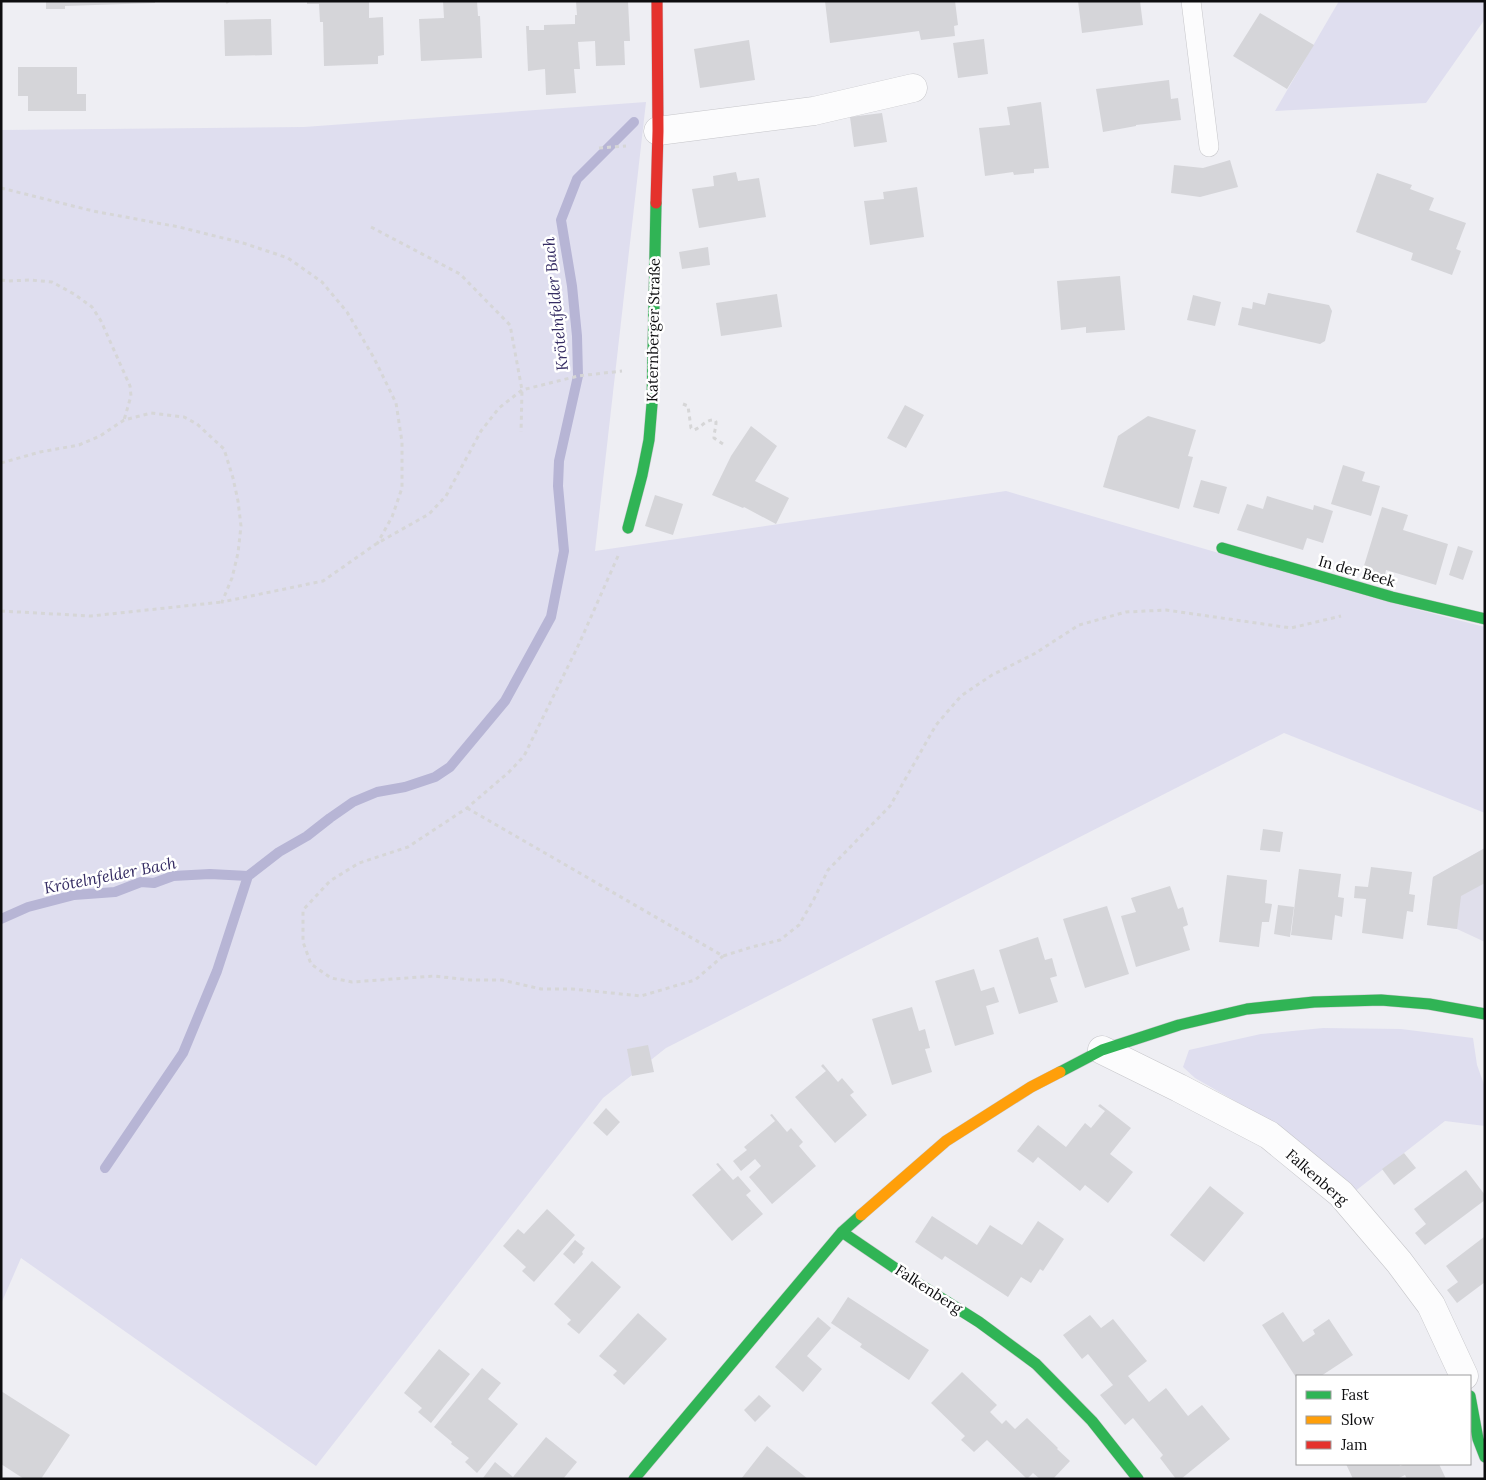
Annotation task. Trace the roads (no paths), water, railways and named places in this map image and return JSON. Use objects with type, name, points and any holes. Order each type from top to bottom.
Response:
[{"type":"street","name":"Katernberger Straße","points":[[628,528],[649,440],[652,404],[658,131],[657,1]]},
{"type":"street","points":[[658,131],[814,111],[913,88]]},
{"type":"street","name":"In der Beek","points":[[1222,548],[1392,597],[1485,618]]},
{"type":"street","points":[[642,1476],[842,1232],[946,1141],[1031,1087],[1102,1050],[1179,1025],[1247,1009],[1314,1002],[1381,1000],[1429,1004],[1485,1014]]},
{"type":"street","name":"Falkenberg","points":[[1102,1050],[1269,1135],[1341,1194],[1399,1262],[1431,1305],[1464,1375]]},
{"type":"street","name":"Falkenberg","points":[[842,1232],[979,1322],[1036,1364],[1092,1421],[1138,1479]]},
{"type":"street","points":[[1471,1401],[1478,1439],[1485,1457]]},
{"type":"lane","points":[[1191,1],[1209,147]]},
{"type":"waterway","name":"Krötelnfelder Bach","points":[[1,919],[28,907],[74,895],[115,892],[141,882],[154,883],[173,876],[210,874],[248,876],[279,852],[307,836],[353,802],[377,792],[405,787],[435,777],[450,767],[505,701],[551,617],[564,551],[558,486],[559,461],[578,376],[577,336],[572,286],[561,220],[577,179],[634,122]]},
{"type":"waterway","points":[[105,1168],[183,1053],[217,971],[248,876]]}]
